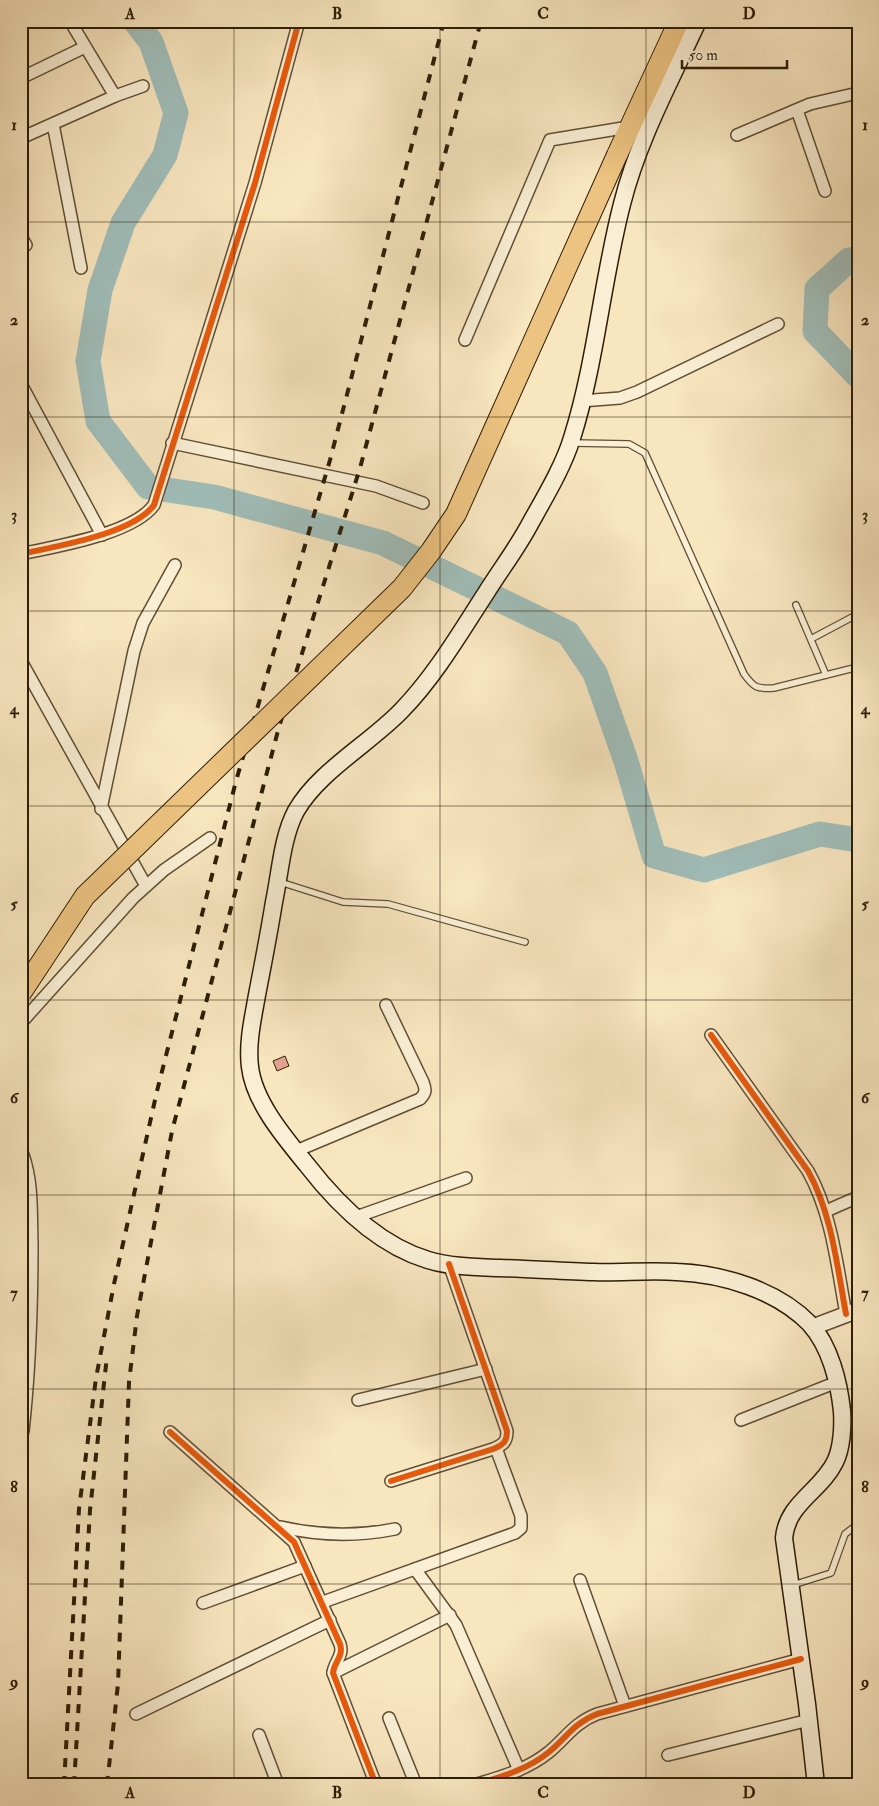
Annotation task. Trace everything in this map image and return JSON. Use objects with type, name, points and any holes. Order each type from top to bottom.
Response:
[{"type":"highway","points":[[21,993],[85,896],[402,588],[431,551],[456,514],[629,127],[679,21]]},
{"type":"main road","points":[[698,21],[643,141],[623,199],[571,443],[530,525],[459,636],[401,711],[323,779],[305,798],[293,816],[278,881],[250,1035],[249,1062],[253,1083],[296,1151],[326,1189],[390,1246],[430,1261],[449,1264],[594,1272],[678,1272],[710,1275],[744,1284],[768,1295],[791,1308],[812,1327],[824,1345],[837,1382],[842,1409],[842,1430],[836,1461],[789,1515],[784,1529],[784,1538],[816,1785]]},
{"type":"street","points":[[70,21],[115,96]]},
{"type":"street","points":[[21,554],[102,535],[143,517],[154,505],[255,183],[300,21]]},
{"type":"street","points":[[21,78],[85,47]]},
{"type":"street","points":[[21,138],[115,96],[144,86]]},
{"type":"street","points":[[737,135],[828,99],[858,93]]},
{"type":"street","points":[[797,110],[825,191]]},
{"type":"street","points":[[53,124],[81,268]]},
{"type":"street","points":[[464,340],[550,140],[629,127]]},
{"type":"street","points":[[581,402],[620,398],[636,392],[778,324]]},
{"type":"street","points":[[21,384],[102,535]]},
{"type":"street","points":[[171,448],[376,486],[423,502]]},
{"type":"street","points":[[101,809],[134,651],[144,623],[174,565]]},
{"type":"street","points":[[21,661],[101,809],[146,886]]},
{"type":"street","points":[[21,1023],[146,886],[179,859],[210,838]]},
{"type":"street","points":[[296,1151],[420,1099],[424,1095],[426,1090],[423,1082],[386,1005]]},
{"type":"street","points":[[711,1035],[808,1171],[819,1191],[826,1211],[852,1312],[812,1327]]},
{"type":"street","points":[[21,1155],[26,1169],[25,1224],[28,1364],[21,1430]]},
{"type":"street","points":[[356,1217],[466,1178]]},
{"type":"street","points":[[826,1211],[858,1197]]},
{"type":"street","points":[[391,1481],[502,1446],[507,1439],[507,1431],[449,1264]]},
{"type":"street","points":[[358,1400],[486,1369]]},
{"type":"street","points":[[741,1420],[837,1382]]},
{"type":"street","points":[[170,1432],[281,1527],[294,1542],[323,1602],[342,1650],[333,1673],[376,1785]]},
{"type":"street","points":[[323,1602],[515,1533],[522,1528],[521,1516],[496,1448]]},
{"type":"street","points":[[281,1527],[309,1534],[338,1536],[394,1529]]},
{"type":"street","points":[[203,1602],[306,1566]]},
{"type":"street","points":[[415,1569],[450,1615],[519,1770]]},
{"type":"street","points":[[580,1580],[625,1706]]},
{"type":"street","points":[[333,1673],[450,1615]]},
{"type":"street","points":[[136,1714],[330,1620]]},
{"type":"street","points":[[474,1785],[519,1770],[549,1752],[573,1727],[585,1718],[801,1659]]},
{"type":"street","points":[[389,1718],[416,1785]]},
{"type":"street","points":[[668,1755],[809,1720]]},
{"type":"street","points":[[258,1735],[278,1785]]},
{"type":"lane","points":[[571,443],[630,444],[646,453],[744,674],[752,685],[774,688],[858,667]]},
{"type":"lane","points":[[796,605],[826,675]]},
{"type":"lane","points":[[811,639],[858,614]]},
{"type":"lane","points":[[278,881],[343,902],[388,904],[524,942]]},
{"type":"lane","points":[[791,1586],[831,1573],[845,1534],[858,1524]]},
{"type":"building","points":[[285,1056],[289,1066],[277,1071],[273,1061]]},
{"type":"waterway","points":[[135,21],[151,42],[176,113],[165,155],[123,223],[100,290],[88,361],[98,421],[148,487],[214,497],[383,543],[568,633],[595,673],[626,761],[654,856],[704,870],[820,834],[858,840]]},
{"type":"waterway","points":[[858,259],[849,260],[817,289],[815,331],[858,376]]},
{"type":"railway","points":[[64,1785],[79,1509],[96,1378],[114,1284],[157,1091],[236,781],[330,460],[444,21]]},
{"type":"railway","points":[[107,1785],[118,1684],[129,1382],[137,1316],[172,1131],[279,727],[360,468],[481,21]]},
{"type":"railway","points":[[74,1785],[90,1510],[107,1356]]},
{"type":"cycle path","points":[[21,554],[73,543],[112,531],[144,515],[154,505],[255,183],[299,21]]},
{"type":"cycle path","points":[[711,1035],[808,1171],[823,1205],[828,1222],[846,1314]]},
{"type":"cycle path","points":[[391,1481],[493,1449],[502,1444],[506,1438],[507,1431],[449,1264]]},
{"type":"cycle path","points":[[170,1432],[294,1542],[340,1644],[341,1652],[333,1673],[376,1785]]},
{"type":"cycle path","points":[[474,1785],[532,1764],[549,1752],[576,1726],[597,1714],[801,1659]]}]
